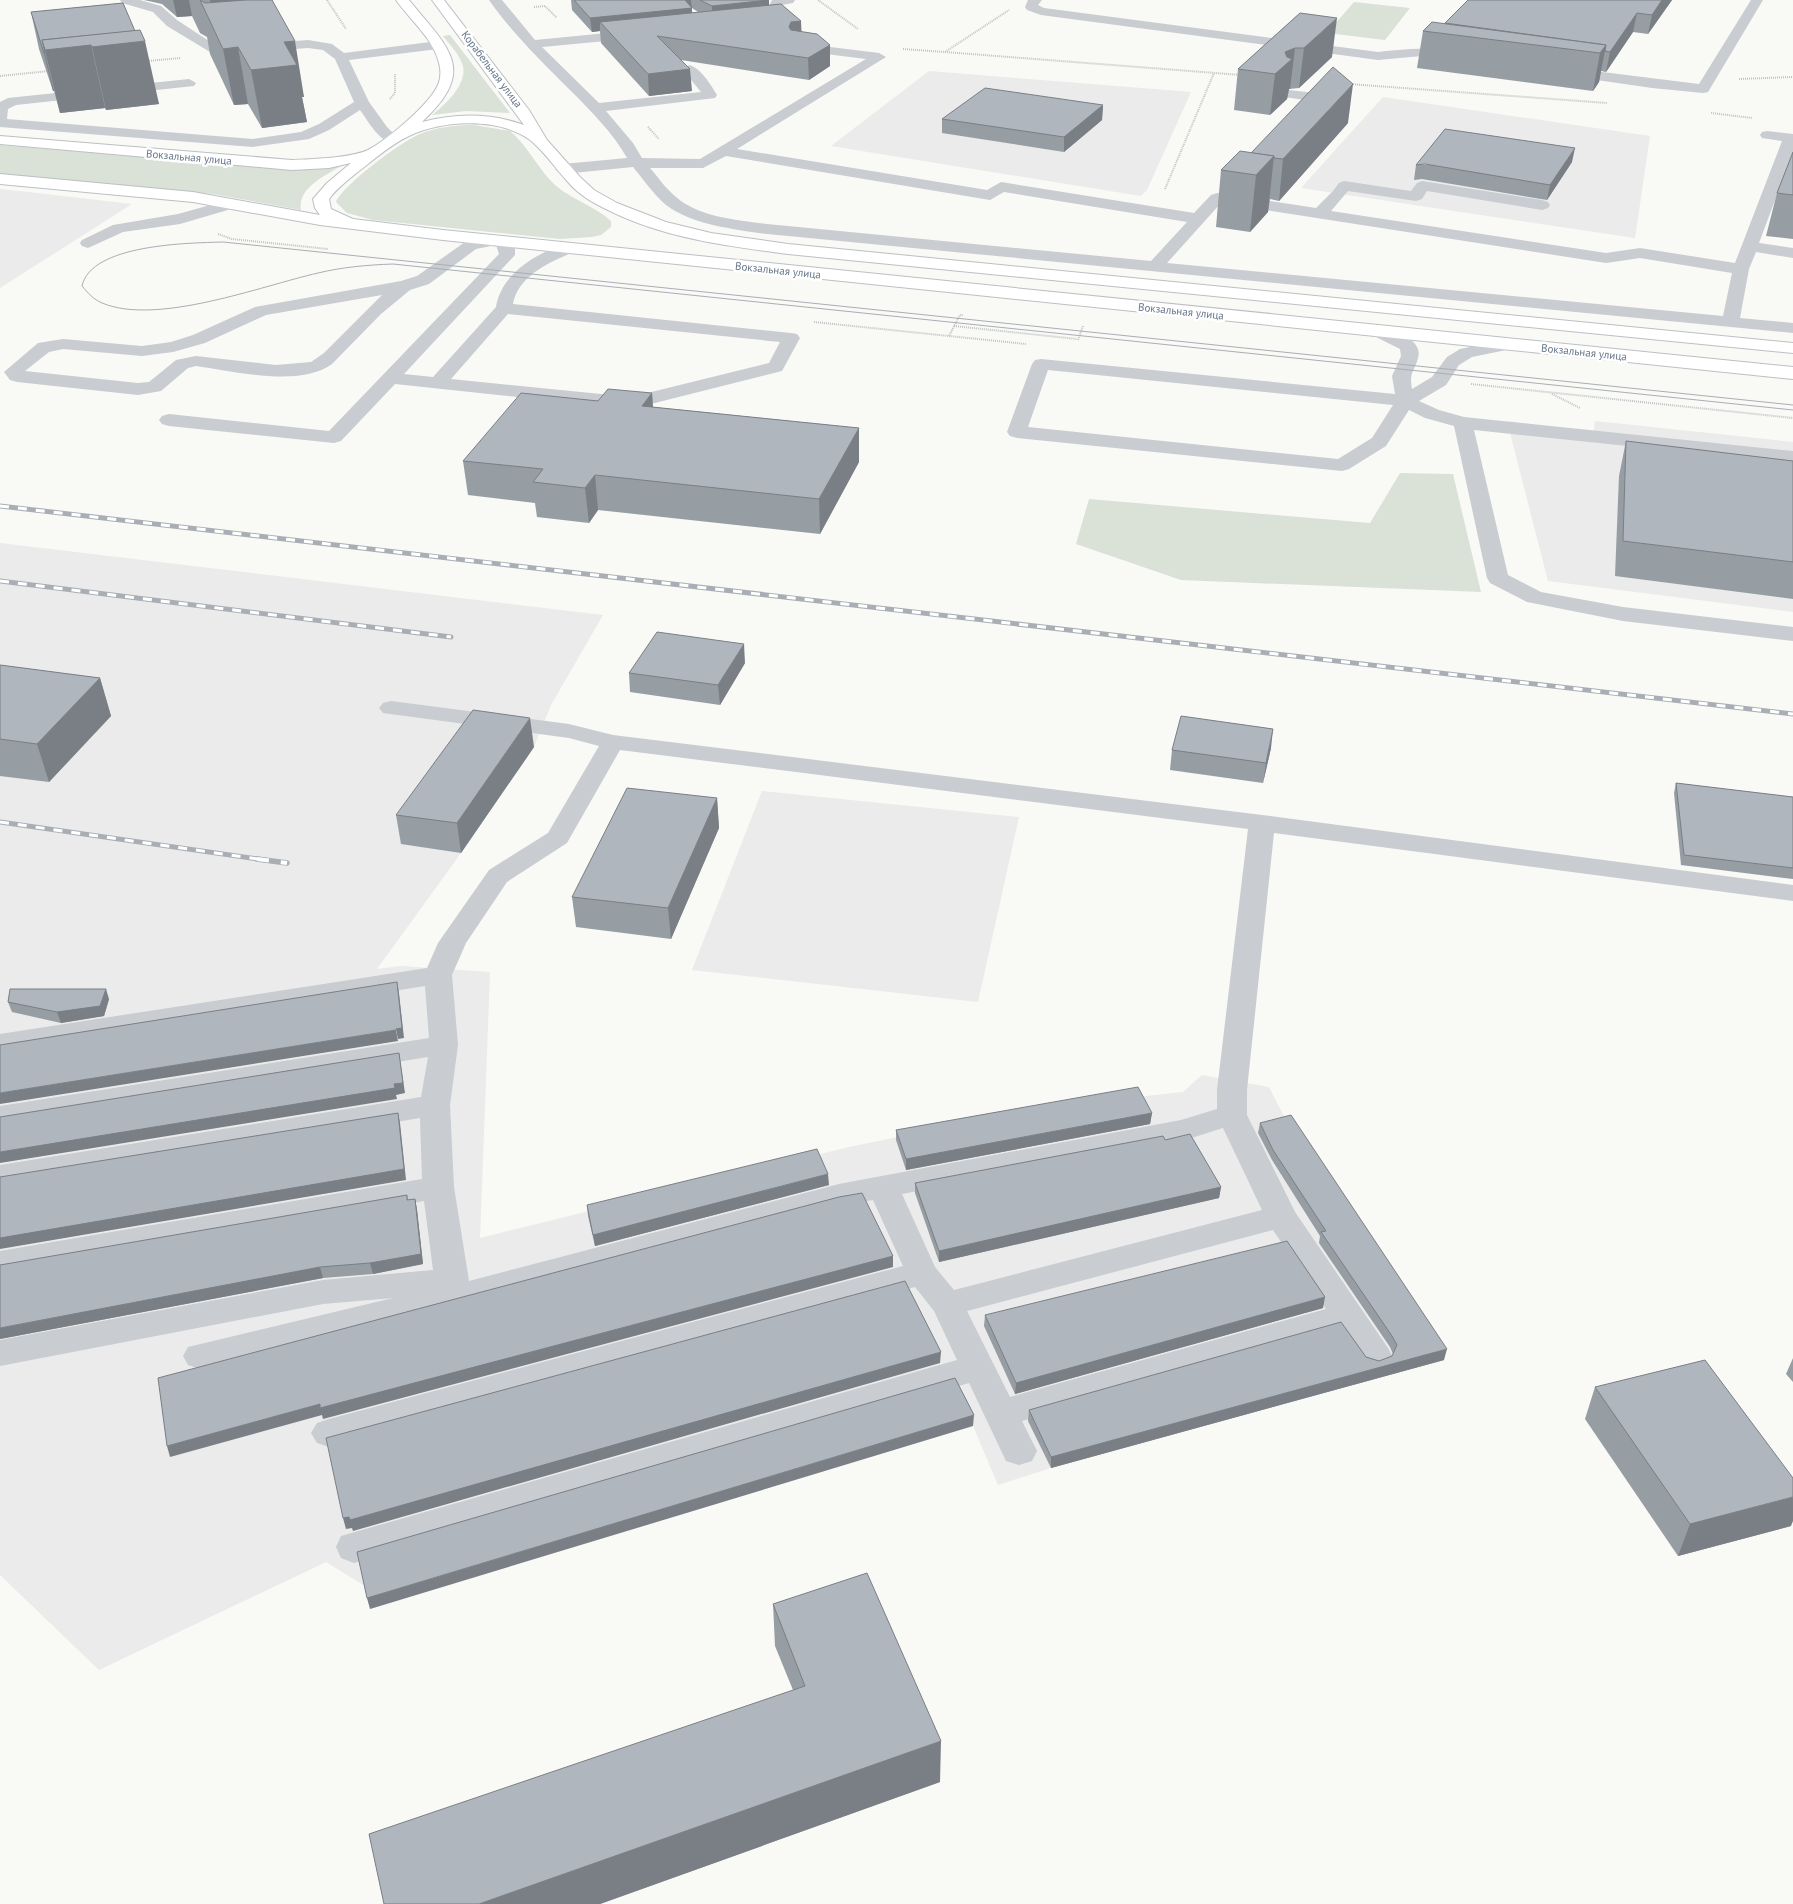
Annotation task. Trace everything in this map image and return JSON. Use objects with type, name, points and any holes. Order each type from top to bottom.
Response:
[{"type":"main road","points":[[396,137],[429,106],[446,82],[446,59],[438,45],[402,0]]},
{"type":"main road","name":"Корабельная улица","points":[[438,0],[524,113],[541,141]]},
{"type":"main road","name":"Вокзальная улица","points":[[358,225],[339,220],[326,213],[321,200],[324,193],[334,183],[396,137],[440,122],[478,120],[510,125],[522,129],[541,141],[575,183],[617,209],[683,232],[747,244],[1793,348]]},
{"type":"main road","name":"Вокзальная улица","points":[[0,140],[292,165],[344,161],[377,151]]},
{"type":"main road","name":"Вокзальная улица","points":[[0,179],[193,197],[278,214],[443,235],[1793,373]]},
{"type":"main road","name":"Вокзальная улица","points":[[570,248],[603,242],[620,232],[626,220],[617,209]]},
{"type":"street","points":[[126,0],[157,9],[180,28],[215,50],[308,44],[323,46],[341,56],[438,45]]},
{"type":"street","points":[[495,0],[532,44],[596,108],[628,146],[637,162],[671,201],[691,212],[716,220],[768,229],[1793,328]]},
{"type":"street","points":[[758,21],[786,18],[774,8],[777,2],[790,0]]},
{"type":"street","points":[[1547,69],[1652,84],[1703,89],[1757,0]]},
{"type":"street","points":[[1033,4],[1041,11],[1378,56],[1422,52],[1470,58]]},
{"type":"street","points":[[532,44],[649,32]]},
{"type":"street","points":[[563,169],[637,162],[661,164],[703,163],[879,57],[798,47]]},
{"type":"street","points":[[341,56],[362,103],[382,130],[396,137]]},
{"type":"street","points":[[596,108],[710,95],[705,86],[689,69]]},
{"type":"street","points":[[188,83],[13,101],[1,107],[0,121],[253,143],[304,136],[324,127],[362,103]]},
{"type":"street","points":[[1289,94],[1316,98],[1290,124]]},
{"type":"street","points":[[1730,322],[1741,269],[1791,138],[1767,135]]},
{"type":"street","points":[[724,151],[1074,209],[1084,208],[1094,202],[1199,219]]},
{"type":"street","points":[[1155,266],[1230,185]]},
{"type":"street","points":[[1318,215],[1339,194],[1344,186],[1416,196],[1422,186],[1542,205]]},
{"type":"street","points":[[1217,198],[1606,258],[1640,253],[1741,269]]},
{"type":"street","points":[[88,243],[118,228],[180,218],[232,204]]},
{"type":"street","points":[[443,235],[462,244],[459,252]]},
{"type":"street","points":[[169,420],[334,437],[507,255],[507,249],[498,240],[471,245],[423,280],[404,286],[261,311],[199,338],[173,347],[142,351],[63,344],[44,347],[13,372],[17,376],[138,389],[154,387],[182,364],[196,361],[285,370],[304,370],[317,366],[329,357],[387,298],[404,286]]},
{"type":"street","points":[[1750,246],[1793,253]]},
{"type":"street","points":[[437,383],[504,308],[506,296],[524,273],[542,259],[570,248]]},
{"type":"street","points":[[392,378],[631,403],[776,367],[791,338],[504,308]]},
{"type":"street","points":[[1378,331],[1408,346],[1410,356],[1401,376],[1405,401]]},
{"type":"street","points":[[1510,344],[1466,353],[1453,361],[1439,381],[1405,401],[1379,442],[1342,465],[1017,432],[1041,364],[1405,401],[1432,414],[1463,423],[1793,457]]},
{"type":"street","points":[[1463,423],[1498,578],[1536,596],[1623,614],[1793,634]]},
{"type":"street","points":[[391,708],[569,732],[613,742],[1793,893]]},
{"type":"street","points":[[456,1288],[438,1188],[435,1105],[444,1045],[438,974],[452,943],[498,876],[558,838],[613,742]]},
{"type":"street","points":[[1262,824],[1233,1080],[1232,1115],[1282,1217],[1376,1357]]},
{"type":"street","points":[[5,1040],[438,974]]},
{"type":"street","points":[[0,1116],[444,1045]]},
{"type":"street","points":[[0,1176],[435,1105]]},
{"type":"street","points":[[200,1356],[456,1288],[839,1195],[1182,1130],[1232,1115]]},
{"type":"street","points":[[883,1187],[922,1273],[947,1304],[1019,1451]]},
{"type":"street","points":[[0,1263],[438,1188]]},
{"type":"street","points":[[947,1304],[1282,1217]]},
{"type":"street","points":[[329,1434],[922,1273]]},
{"type":"street","points":[[0,1353],[323,1292],[456,1288]]},
{"type":"street","points":[[1002,1413],[1348,1316]]},
{"type":"street","points":[[354,1547],[978,1367]]},
{"type":"path","points":[[818,0],[858,29]]},
{"type":"path","points":[[945,52],[1009,10],[1033,4]]},
{"type":"path","points":[[899,48],[1244,75]]},
{"type":"path","points":[[145,61],[194,56],[215,50]]},
{"type":"path","points":[[0,76],[48,71]]},
{"type":"path","points":[[1155,212],[1214,73]]},
{"type":"path","points":[[1708,80],[1793,77]]},
{"type":"path","points":[[1344,83],[1613,104]]},
{"type":"path","points":[[1711,112],[1756,119]]},
{"type":"path","points":[[232,239],[328,249]]},
{"type":"path","points":[[948,336],[960,315]]},
{"type":"path","points":[[1077,339],[1086,321]]},
{"type":"path","points":[[954,326],[1077,339]]},
{"type":"path","points":[[1077,339],[1080,344]]},
{"type":"shaded area","points":[[1354,2],[1410,8],[1385,40],[1327,33]]},
{"type":"shaded area","points":[[450,35],[510,113],[466,111],[432,115],[454,94],[462,80],[463,66],[460,58],[443,36]]},
{"type":"shaded area","points":[[929,71],[1191,92],[1147,190],[1141,196],[831,146]]},
{"type":"shaded area","points":[[1383,97],[1650,136],[1635,238],[1301,188]]},
{"type":"shaded area","points":[[474,125],[510,131],[555,185],[605,216],[611,221],[611,227],[601,235],[560,239],[373,220],[347,213],[336,202],[341,194],[361,175],[387,154],[412,138],[440,128]]},
{"type":"shaded area","points":[[0,145],[276,168],[341,166],[308,189],[303,195],[301,210],[213,194],[0,174]]},
{"type":"shaded area","points":[[0,189],[37,193],[132,204],[0,288]]},
{"type":"shaded area","points":[[1507,421],[1594,432],[1595,421],[1793,442],[1793,612],[1548,581]]},
{"type":"shaded area","points":[[1400,473],[1453,474],[1481,592],[1181,580],[1076,544],[1089,499],[1370,523]]},
{"type":"shaded area","points":[[0,543],[603,615],[551,705],[534,747],[461,853],[377,969],[401,966],[490,972],[480,1238],[849,1147],[1137,1097],[1183,1092],[1202,1075],[1269,1087],[1289,1126],[1444,1360],[1051,1468],[998,1485],[973,1426],[370,1609],[365,1586],[326,1562],[99,1670],[0,1575]]},
{"type":"shaded area","points":[[762,791],[1019,817],[978,1002],[692,970]]},
{"type":"building","points":[[200,0],[205,3],[272,0],[295,41],[284,42],[297,65],[251,70],[238,47],[223,49]]},
{"type":"building","points":[[574,0],[685,0],[692,8],[590,18]]},
{"type":"building","points":[[700,0],[769,0],[712,6]]},
{"type":"building","points":[[1468,0],[1662,0],[1652,15],[1637,13],[1610,52],[1605,51],[1606,45],[1445,23]]},
{"type":"building","points":[[123,3],[135,31],[42,40],[44,53],[31,12]]},
{"type":"building","points":[[781,4],[801,21],[791,22],[789,27],[791,30],[817,34],[830,45],[808,58],[657,36],[690,69],[648,74],[600,22]]},
{"type":"building","points":[[1300,13],[1337,18],[1304,48],[1295,48],[1285,52],[1287,57],[1292,59],[1275,74],[1238,69]]},
{"type":"building","points":[[1432,22],[1606,45],[1600,53],[1423,31]]},
{"type":"building","points":[[140,30],[145,41],[45,50],[42,40]]},
{"type":"building","points":[[1333,67],[1353,84],[1283,159],[1251,153]]},
{"type":"building","points":[[985,88],[1103,105],[1064,137],[942,119]]},
{"type":"building","points":[[1445,129],[1575,148],[1550,185],[1425,164],[1416,165]]},
{"type":"building","points":[[1240,151],[1274,156],[1256,175],[1221,170]]},
{"type":"building","points":[[1793,152],[1793,195],[1777,193]]},
{"type":"building","points":[[608,389],[652,393],[642,406],[859,428],[819,499],[595,475],[585,488],[533,482],[543,469],[463,461],[521,393],[598,401]]},
{"type":"building","points":[[1626,441],[1793,461],[1793,562],[1623,541]]},
{"type":"building","points":[[657,632],[744,644],[718,685],[629,673]]},
{"type":"building","points":[[0,665],[100,678],[37,744],[0,739]]},
{"type":"building","points":[[473,710],[530,718],[457,823],[396,815]]},
{"type":"building","points":[[1181,716],[1273,729],[1266,763],[1172,750]]},
{"type":"building","points":[[1676,783],[1793,797],[1793,868],[1684,855]]},
{"type":"building","points":[[627,788],[717,798],[668,908],[572,897]]},
{"type":"building","points":[[397,982],[402,1028],[396,1030],[0,1093],[0,1045]]},
{"type":"building","points":[[10,989],[106,989],[100,1006],[57,1012],[8,1002]]},
{"type":"building","points":[[399,1053],[403,1083],[394,1084],[395,1088],[0,1152],[0,1117]]},
{"type":"building","points":[[1138,1087],[1152,1113],[906,1159],[896,1130]]},
{"type":"building","points":[[398,1113],[404,1169],[0,1238],[0,1177]]},
{"type":"building","points":[[1291,1115],[1447,1349],[1051,1457],[1029,1410],[1341,1322],[1366,1357],[1379,1361],[1392,1356],[1397,1345],[1392,1336],[1321,1232],[1326,1231],[1273,1150],[1260,1123]]},
{"type":"building","points":[[1190,1134],[1221,1187],[939,1251],[915,1183],[1163,1136],[1165,1140]]},
{"type":"building","points":[[817,1149],[828,1174],[593,1235],[587,1205]]},
{"type":"building","points":[[862,1193],[893,1256],[320,1408],[320,1404],[167,1446],[158,1378],[839,1197]]},
{"type":"building","points":[[407,1195],[407,1200],[415,1199],[421,1254],[370,1263],[320,1267],[0,1328],[0,1265]]},
{"type":"building","points":[[1287,1241],[1325,1297],[1016,1383],[985,1315]]},
{"type":"building","points":[[905,1281],[941,1352],[350,1520],[349,1517],[343,1518],[326,1438]]},
{"type":"building","points":[[1705,1360],[1793,1478],[1793,1497],[1690,1524],[1595,1387]]},
{"type":"building","points":[[955,1378],[974,1415],[367,1598],[357,1552]]},
{"type":"building","points":[[867,1573],[941,1741],[479,1904],[384,1904],[369,1834],[805,1686],[773,1604]]},
{"type":"tram line","points":[[1793,405],[223,242],[166,245],[122,254],[103,262],[89,272],[82,286],[93,298],[102,303],[125,309],[151,310],[209,302],[327,271],[393,264],[1793,410]]},
{"type":"railway","points":[[0,506],[1793,714]]},
{"type":"railway","points":[[0,581],[451,637]]},
{"type":"railway","points":[[0,822],[265,860]]},
{"type":"railway","points":[[257,859],[287,863]]}]
